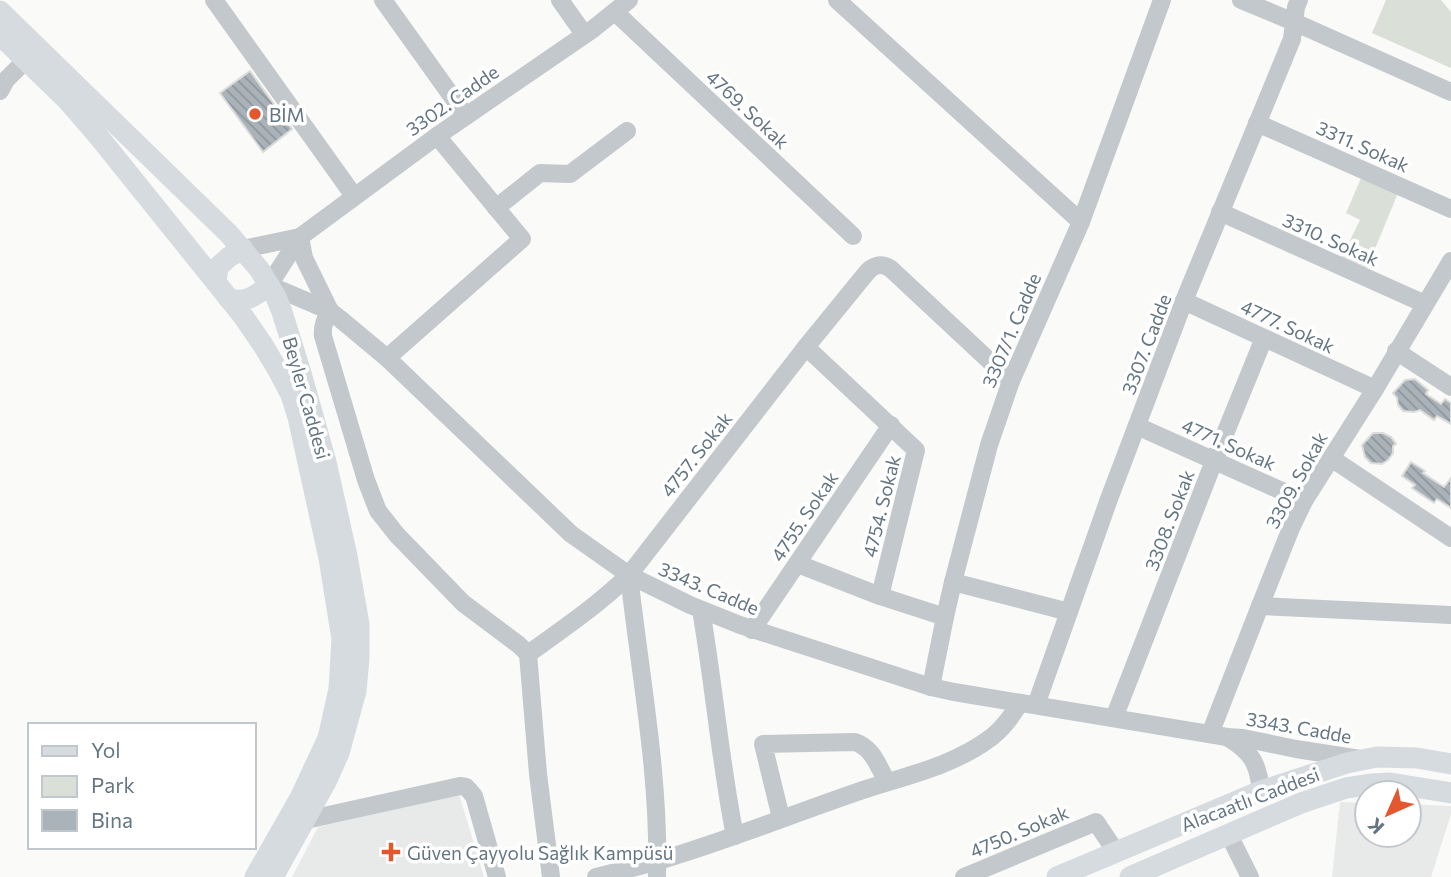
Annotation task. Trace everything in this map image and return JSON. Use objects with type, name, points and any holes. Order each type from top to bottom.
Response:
[{"type":"main road","name":"Beyler Caddesi","points":[[0,11],[243,249],[269,285],[282,312],[326,462],[359,624],[359,658],[356,691],[335,763],[274,877]]},
{"type":"main road","name":"Beyler Caddesi","points":[[0,36],[67,100],[99,138],[268,351],[291,395],[316,495],[335,590],[342,639],[339,689],[328,737],[300,798],[255,877]]},
{"type":"main road","points":[[243,249],[218,267],[222,290],[239,301],[258,294],[269,285]]},
{"type":"main road","name":"Alacaatlı Caddesi","points":[[1057,877],[1261,791],[1314,772],[1377,757],[1417,758],[1451,764]]},
{"type":"main road","name":"Alacaatlı Caddesi","points":[[1130,877],[1301,803],[1360,785],[1390,783],[1451,793]]},
{"type":"street","points":[[214,0],[354,196]]},
{"type":"street","points":[[383,0],[466,116]]},
{"type":"street","points":[[560,0],[584,34]]},
{"type":"street","name":"3302. Cadde","points":[[269,285],[300,237],[629,0]]},
{"type":"street","points":[[837,0],[1081,222]]},
{"type":"street","name":"3307/1. Cadde","points":[[931,687],[953,582],[989,445],[1011,381],[1081,222],[1162,0]]},
{"type":"street","points":[[1241,0],[1451,92]]},
{"type":"street","name":"3307. Cadde","points":[[596,877],[657,869],[781,818],[933,768],[988,740],[1028,704],[1069,612],[1184,301],[1292,39],[1299,0]]},
{"type":"street","name":"4769. Sokak","points":[[615,12],[853,236]]},
{"type":"street","points":[[2,79],[26,60]]},
{"type":"street","name":"3311. Sokak","points":[[1257,123],[1451,209]]},
{"type":"street","points":[[496,208],[540,173],[570,174],[627,131]]},
{"type":"street","points":[[387,358],[522,239],[437,136]]},
{"type":"street","name":"3310. Sokak","points":[[1220,212],[1425,304]]},
{"type":"street","points":[[300,237],[304,258],[330,311],[324,321],[323,336],[366,480],[378,510],[397,535],[463,603],[528,654],[538,774],[551,877]]},
{"type":"street","name":"3302. Cadde","points":[[243,249],[300,237]]},
{"type":"street","name":"3309. Sokak","points":[[1219,736],[1260,606],[1304,501],[1451,261]]},
{"type":"street","name":"4757. Sokak","points":[[528,654],[579,619],[629,575],[806,347],[874,265],[886,265],[891,269],[1011,381]]},
{"type":"street","name":"3343. Cadde","points":[[269,285],[330,311],[387,358],[571,534],[629,575],[701,610],[752,630],[931,687],[1363,759]]},
{"type":"street","name":"4777. Sokak","points":[[1184,301],[1375,389]]},
{"type":"street","name":"3308. Sokak","points":[[1114,718],[1264,338]]},
{"type":"street","name":"4754. Sokak","points":[[806,347],[916,450],[880,596]]},
{"type":"street","points":[[1396,351],[1451,387]]},
{"type":"street","name":"4755. Sokak","points":[[752,630],[891,425]]},
{"type":"street","name":"4771. Sokak","points":[[1137,426],[1304,501]]},
{"type":"street","points":[[1331,458],[1451,538]]},
{"type":"street","points":[[798,564],[880,596],[945,617]]},
{"type":"street","points":[[629,575],[649,728],[657,869]]},
{"type":"street","points":[[953,582],[1069,612]]},
{"type":"street","points":[[1260,606],[1451,615]]},
{"type":"street","points":[[701,610],[735,836]]},
{"type":"street","name":"3343. Cadde","points":[[1219,736],[1241,745],[1254,760],[1261,791]]},
{"type":"street","points":[[781,818],[763,744],[855,742],[868,748],[873,754],[887,782]]},
{"type":"street","points":[[306,820],[455,786],[466,788],[474,796],[497,877]]},
{"type":"street","name":"4750. Sokak","points":[[964,877],[1096,822],[1116,852]]},
{"type":"street","points":[[1229,835],[1250,877]]},
{"type":"shaded area","name":"Güven Çayyolu Sağlık Kampüsü","points":[[459,794],[484,877],[292,877],[318,827]]},
{"type":"shaded area","points":[[1340,802],[1353,802],[1353,849],[1423,849],[1423,805],[1451,806],[1451,814],[1431,877],[1332,877]]},
{"type":"green space","points":[[1386,0],[1441,0],[1451,12],[1451,68],[1372,33]]},
{"type":"green space","points":[[1362,176],[1398,193],[1367,268],[1342,257],[1360,220],[1346,213]]},
{"type":"building","points":[[250,71],[292,129],[263,152],[220,93]]},
{"type":"building","points":[[1415,379],[1428,390],[1426,394],[1441,404],[1445,399],[1451,403],[1451,424],[1437,416],[1434,420],[1420,410],[1403,411],[1398,405],[1393,393],[1405,380]]},
{"type":"building","points":[[1373,433],[1383,433],[1391,437],[1396,444],[1393,446],[1393,453],[1382,464],[1371,463],[1365,457],[1362,445]]},
{"type":"building","points":[[1411,462],[1444,487],[1451,478],[1451,508],[1437,499],[1434,503],[1412,488],[1415,485],[1402,476]]},
{"type":"place","name":"BİM","points":[[255,114]]},
{"type":"place","name":"Güven Çayyolu Sağlık Kampüsü","points":[[391,852]]}]
